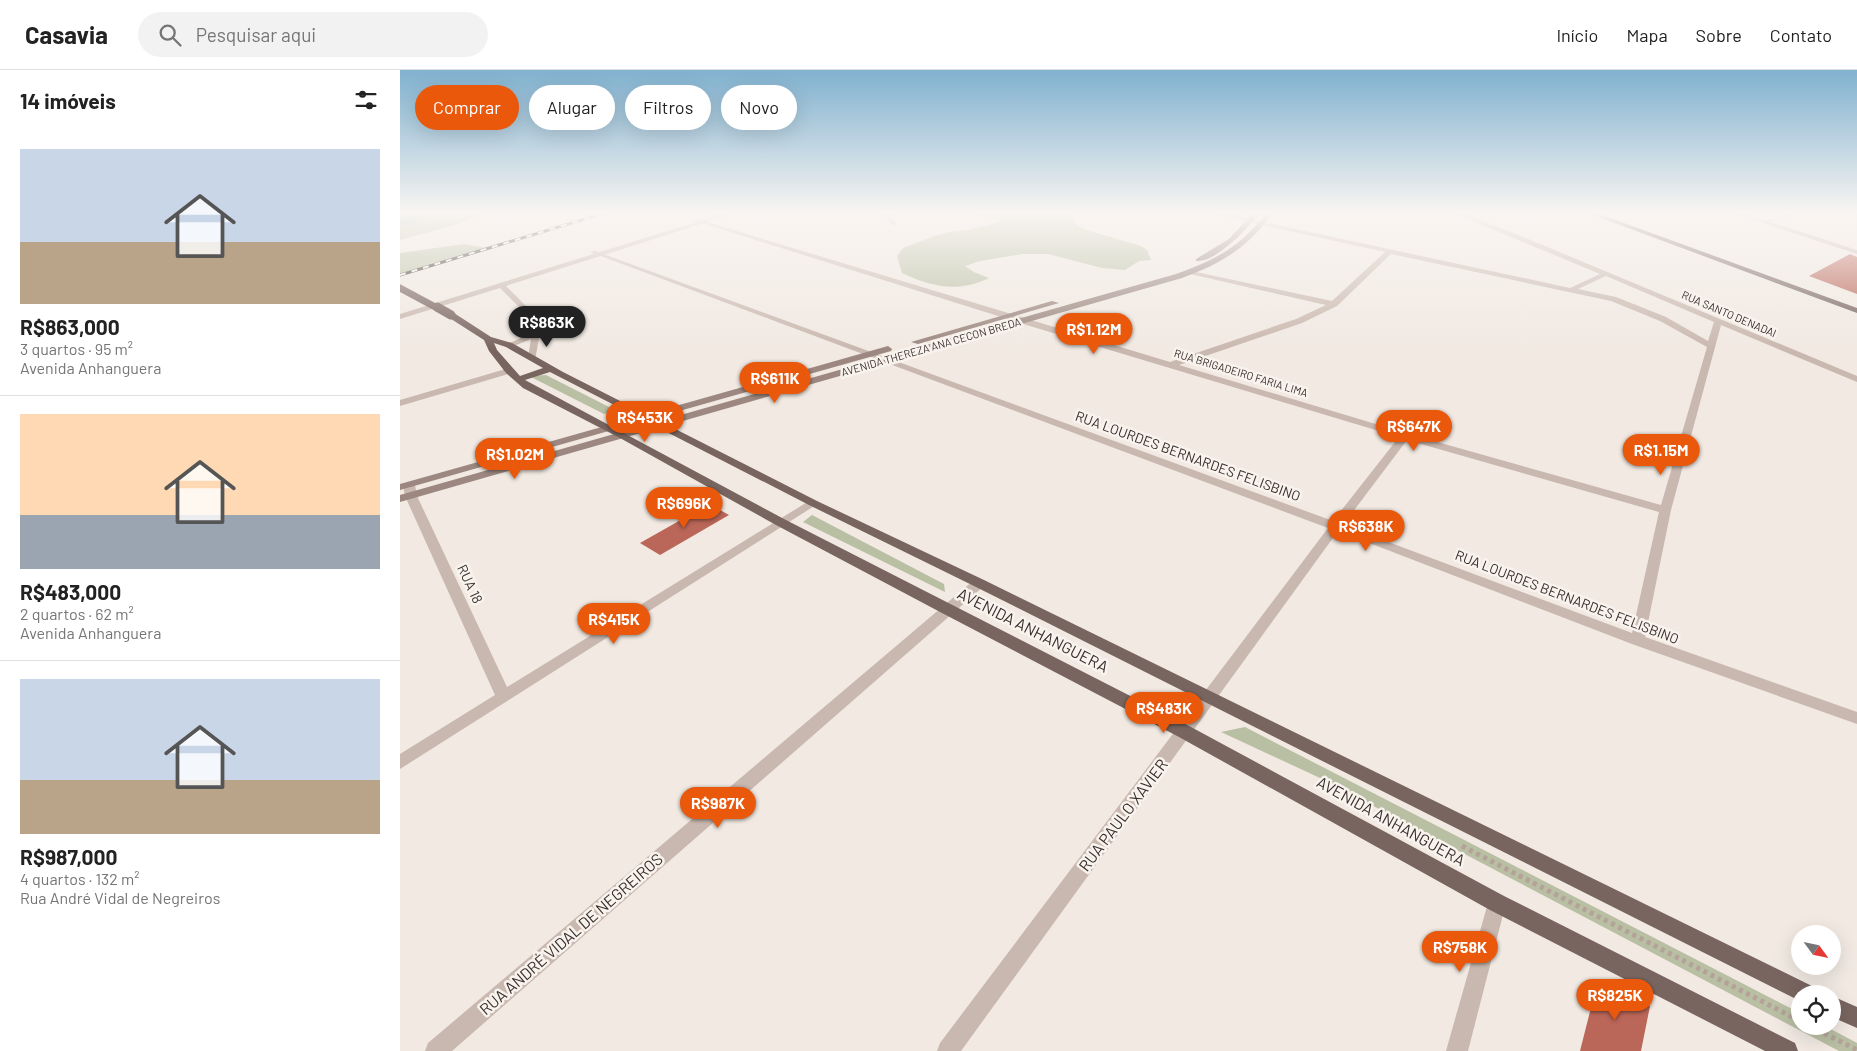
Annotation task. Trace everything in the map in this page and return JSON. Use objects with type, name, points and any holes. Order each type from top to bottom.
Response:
[{"type":"main road","name":"AVENIDA THEREZA ANA CECON BREDA","points":[[907,344],[1182,266],[1199,258]]},
{"type":"main road","name":"AVENIDA THEREZA ANA CECON BREDA","points":[[405,492],[660,426],[1190,272],[1220,258]]},
{"type":"main road","points":[[1714,258],[1857,310]]},
{"type":"main road","points":[[1731,258],[1857,303]]},
{"type":"main road","name":"AVENIDA ANHANGUERA","points":[[400,288],[451,315],[488,339],[509,346],[660,426],[812,503],[979,583],[1209,699],[1791,986]]},
{"type":"main road","name":"AVENIDA ANHANGUERA","points":[[488,339],[493,351],[509,371],[526,386],[609,428],[780,522],[947,610],[1184,732],[1497,903],[1787,1051]]},
{"type":"main road","name":"AVENIDA THEREZA ANA CECON BREDA","points":[[405,492],[609,428],[898,347]]},
{"type":"main road","points":[[518,380],[550,369]]},
{"type":"main road","points":[[1841,1010],[1857,1018]]},
{"type":"street","points":[[400,312],[583,258]]},
{"type":"street","points":[[400,317],[502,286],[585,258]]},
{"type":"street","name":"RUA LOURDES BERNARDES FELISBINO","points":[[606,258],[1336,526],[1637,640],[1857,718]]},
{"type":"street","name":"RUA BRIGADEIRO FARIA LIMA","points":[[819,258],[1405,436],[1665,510]]},
{"type":"street","points":[[1171,365],[1298,321],[1334,304],[1383,258]]},
{"type":"street","points":[[1418,258],[1573,289],[1613,299],[1643,309],[1710,346]]},
{"type":"street","name":"RUA SANTO DENADAI","points":[[1567,258],[1857,379]]},
{"type":"street","points":[[1190,272],[1334,304]]},
{"type":"street","points":[[1573,289],[1604,274]]},
{"type":"street","points":[[502,286],[538,322],[532,358]]},
{"type":"street","points":[[1637,640],[1665,510],[1718,321]]},
{"type":"street","points":[[509,346],[537,334]]},
{"type":"street","points":[[400,403],[509,371]]},
{"type":"street","name":"RUA PAULO XAVIER","points":[[948,1051],[1336,526],[1405,436]]},
{"type":"street","name":"RUA 18","points":[[405,492],[504,697]]},
{"type":"street","points":[[400,762],[812,503]]},
{"type":"street","name":"RUA ANDRÉ VIDAL DE NEGREIROS","points":[[436,1051],[979,583]]},
{"type":"street","points":[[1457,1051],[1497,903]]},
{"type":"path","points":[[1828,1035],[1857,1050]]},
{"type":"green space","points":[[400,258],[461,258],[400,275]]},
{"type":"green space","points":[[898,258],[999,258],[965,266],[989,278],[967,286],[935,285],[902,273]]},
{"type":"green space","points":[[1063,258],[1150,258],[1151,260],[1139,261],[1125,270],[1102,268]]},
{"type":"green space","points":[[546,375],[615,410],[604,414],[529,376]]},
{"type":"green space","points":[[812,515],[944,584],[945,592],[803,522]]},
{"type":"green space","points":[[1245,727],[1791,1008],[1791,1026],[1320,778],[1221,732]]},
{"type":"green space","points":[[1841,1034],[1857,1043],[1857,1051],[1839,1051],[1809,1035]]},
{"type":"building","points":[[1843,258],[1857,258],[1857,294],[1809,276]]},
{"type":"building","points":[[709,504],[729,515],[660,555],[640,543]]},
{"type":"building","points":[[1598,980],[1620,989],[1650,1006],[1641,1051],[1580,1051]]},
{"type":"railway","points":[[400,275],[457,258]]}]
